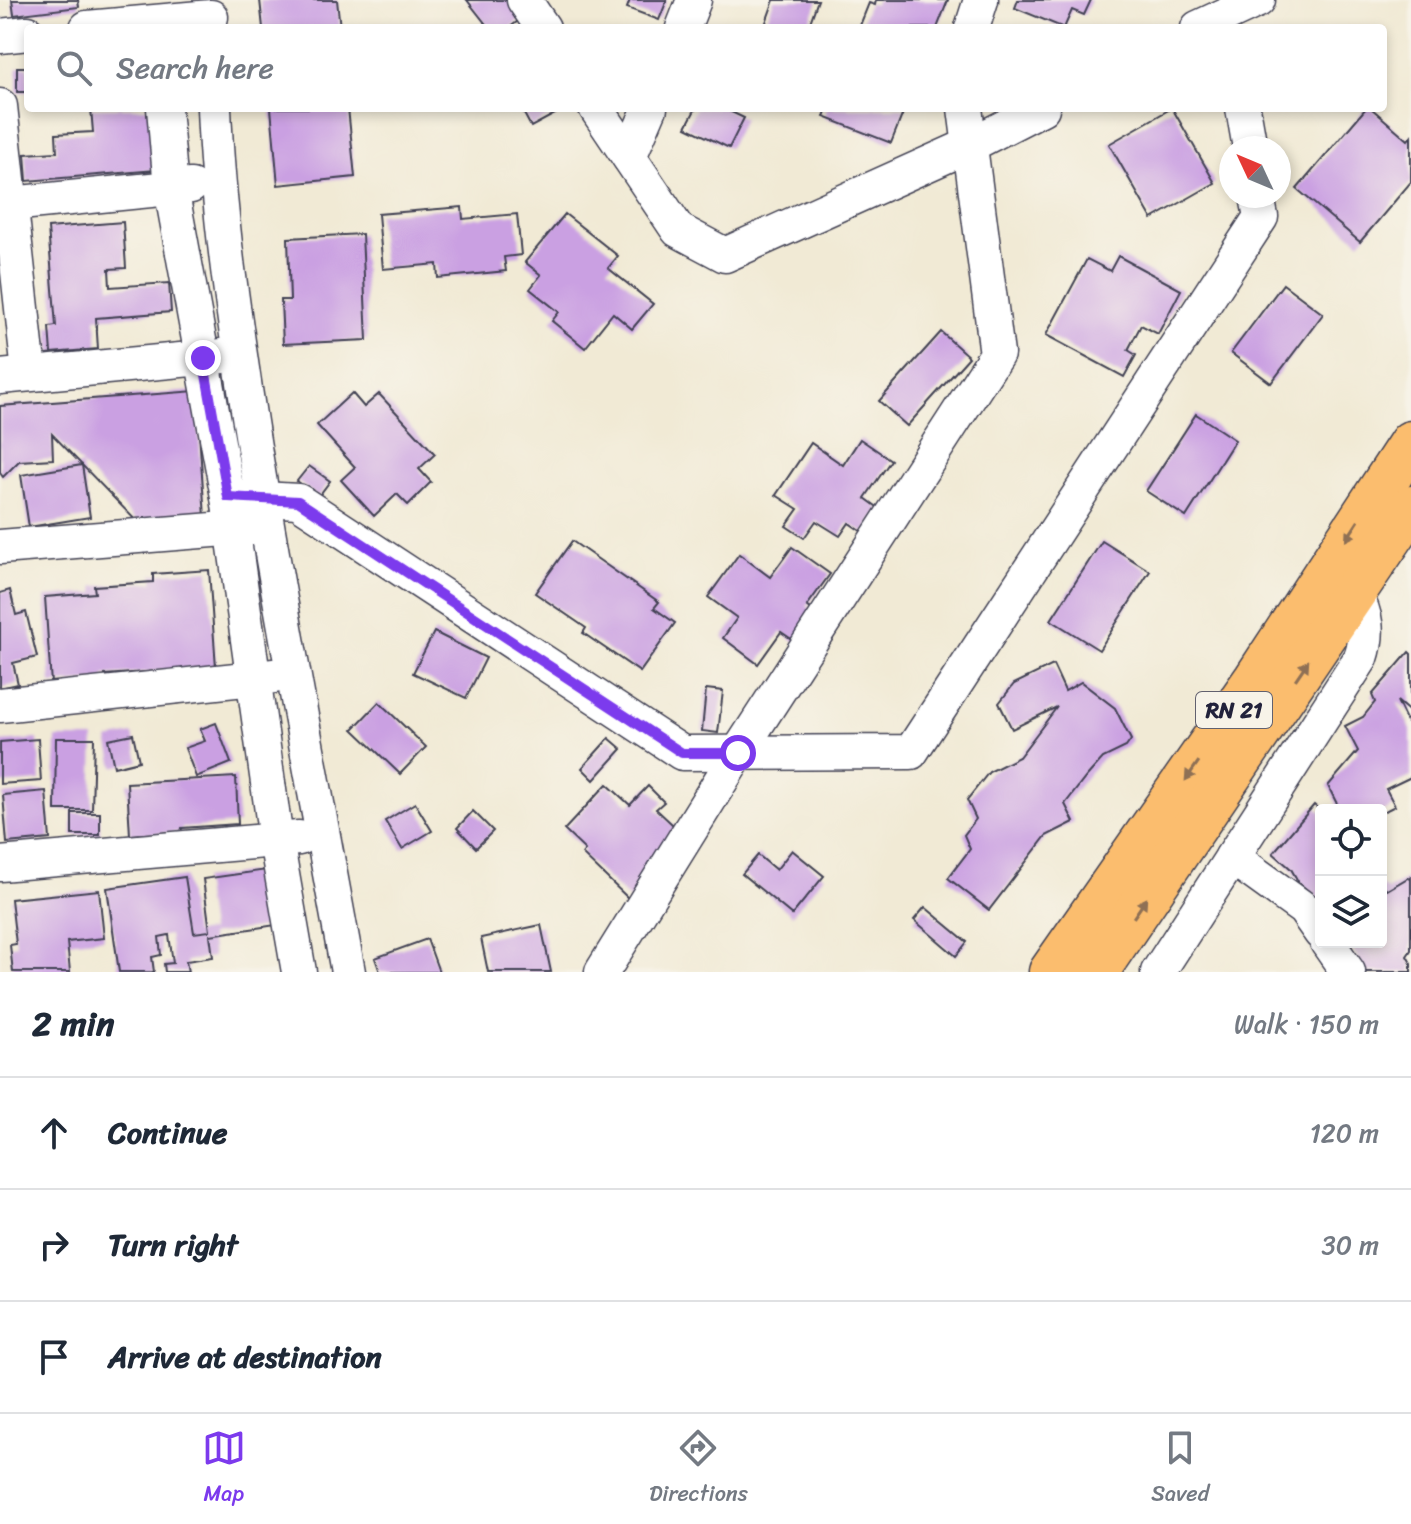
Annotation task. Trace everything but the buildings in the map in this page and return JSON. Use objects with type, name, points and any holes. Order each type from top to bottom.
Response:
[{"type":"main road","name":"RN 21","points":[[1096,972],[1354,593],[1403,491]]},
{"type":"main road","name":"RN 21","points":[[1051,972],[1256,679],[1403,491]]},
{"type":"street","points":[[524,0],[540,24]]},
{"type":"street","points":[[685,24],[694,0]]},
{"type":"street","points":[[973,24],[981,0]]},
{"type":"street","points":[[112,24],[157,17],[210,15]]},
{"type":"street","points":[[0,36],[24,33]]},
{"type":"street","points":[[0,106],[15,375],[240,355]]},
{"type":"street","points":[[164,112],[171,188],[229,513],[276,840],[299,972]]},
{"type":"street","points":[[214,112],[217,183],[240,355],[265,512],[348,972]]},
{"type":"street","points":[[599,112],[678,230],[725,255],[970,145],[1034,112]]},
{"type":"street","points":[[629,157],[648,112]]},
{"type":"street","points":[[602,972],[738,753],[997,354],[966,112]]},
{"type":"street","points":[[1244,112],[1248,136]]},
{"type":"street","points":[[5,204],[217,183]]},
{"type":"street","points":[[0,547],[229,513],[265,512],[298,501],[682,753],[911,752],[1261,217],[1259,208]]},
{"type":"street","points":[[1158,972],[1361,658],[1367,632],[1361,605],[1354,593]]},
{"type":"street","points":[[0,705],[294,674]]},
{"type":"street","points":[[0,864],[323,836]]},
{"type":"street","points":[[1232,857],[1304,909],[1315,925]]},
{"type":"street","points":[[1331,948],[1348,972]]},
{"type":"route","points":[[203,358],[228,497],[298,501],[682,753],[738,753]]}]
